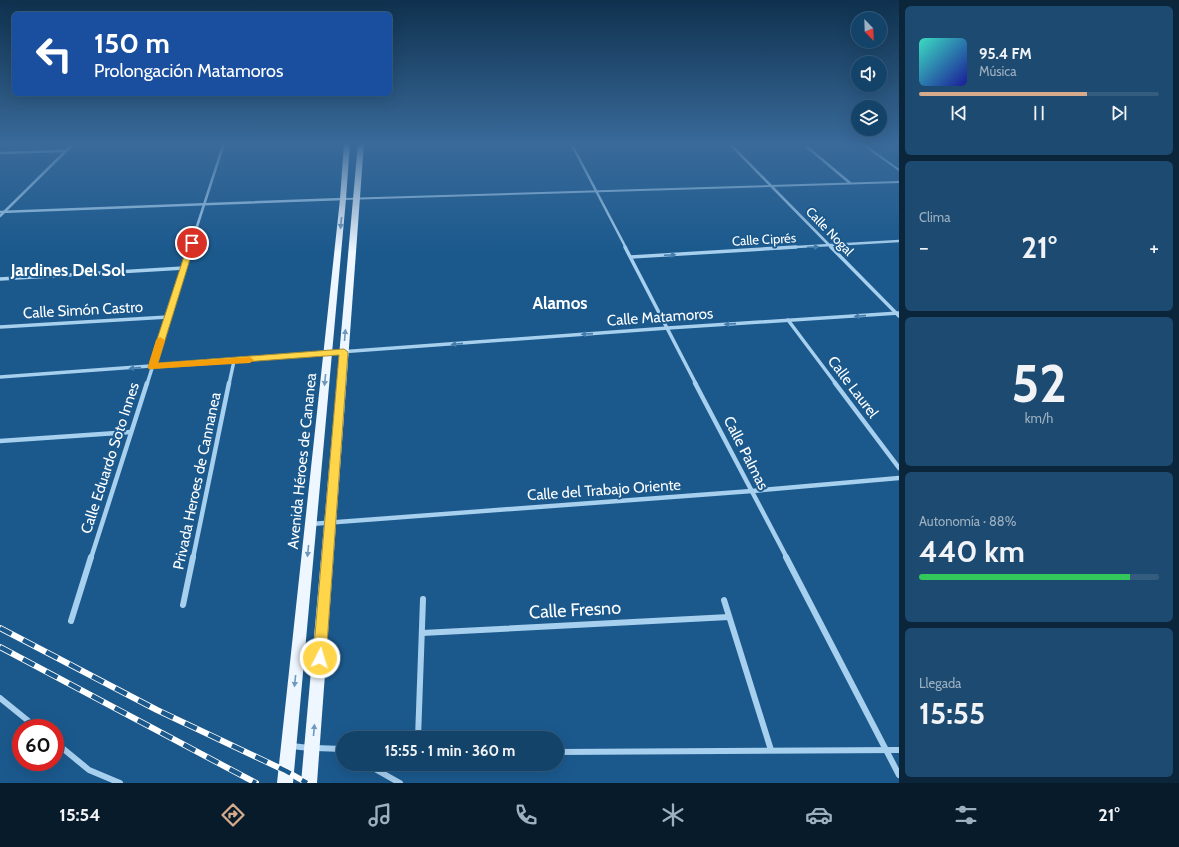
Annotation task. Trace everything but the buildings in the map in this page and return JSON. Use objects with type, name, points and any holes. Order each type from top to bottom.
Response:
[{"type":"main road","name":"Avenida Héroes de Cananea","points":[[285,783],[344,180]]},
{"type":"main road","name":"Avenida Héroes de Cananea","points":[[309,783],[358,180]]},
{"type":"street","points":[[0,216],[37,180]]},
{"type":"street","name":"Calle Eduardo Soto Innes","points":[[71,621],[212,180]]},
{"type":"street","name":"Calle Palmas","points":[[591,180],[899,775]]},
{"type":"street","name":"Calle Nogal","points":[[766,180],[898,314]]},
{"type":"street","points":[[846,180],[850,183]]},
{"type":"street","points":[[0,212],[356,198],[899,182]]},
{"type":"street","name":"Calle Ciprés","points":[[631,257],[899,241]]},
{"type":"street","points":[[0,279],[184,268]]},
{"type":"street","name":"Calle Matamoros","points":[[0,377],[668,328],[898,314]]},
{"type":"street","name":"Calle Simón Castro","points":[[0,328],[168,317]]},
{"type":"street","name":"Calle Laurel","points":[[788,320],[899,468]]},
{"type":"street","name":"Privada Heroes de Cannanea","points":[[183,605],[234,361]]},
{"type":"street","points":[[0,441],[131,432]]},
{"type":"street","name":"Calle del Trabajo Oriente","points":[[311,524],[752,491],[899,478]]},
{"type":"street","points":[[418,731],[423,599]]},
{"type":"street","points":[[724,600],[771,750]]},
{"type":"street","name":"Calle Fresno","points":[[422,634],[730,617]]},
{"type":"street","points":[[0,698],[26,719]]},
{"type":"street","points":[[289,746],[336,750]]},
{"type":"street","points":[[64,749],[89,770],[120,783]]},
{"type":"street","points":[[564,752],[899,750]]},
{"type":"street","points":[[379,771],[400,783]]},
{"type":"railway","points":[[0,628],[157,710],[286,771],[307,783]]},
{"type":"railway","points":[[0,647],[256,783]]},
{"type":"slow traffic","points":[[160,340],[152,367],[250,360]]},
{"type":"district","name":"Jardines Del Sol","points":[[68,270]]},
{"type":"district","name":"Alamos","points":[[560,303]]},
{"type":"route","points":[[192,243],[152,367],[344,352],[320,658]]}]
